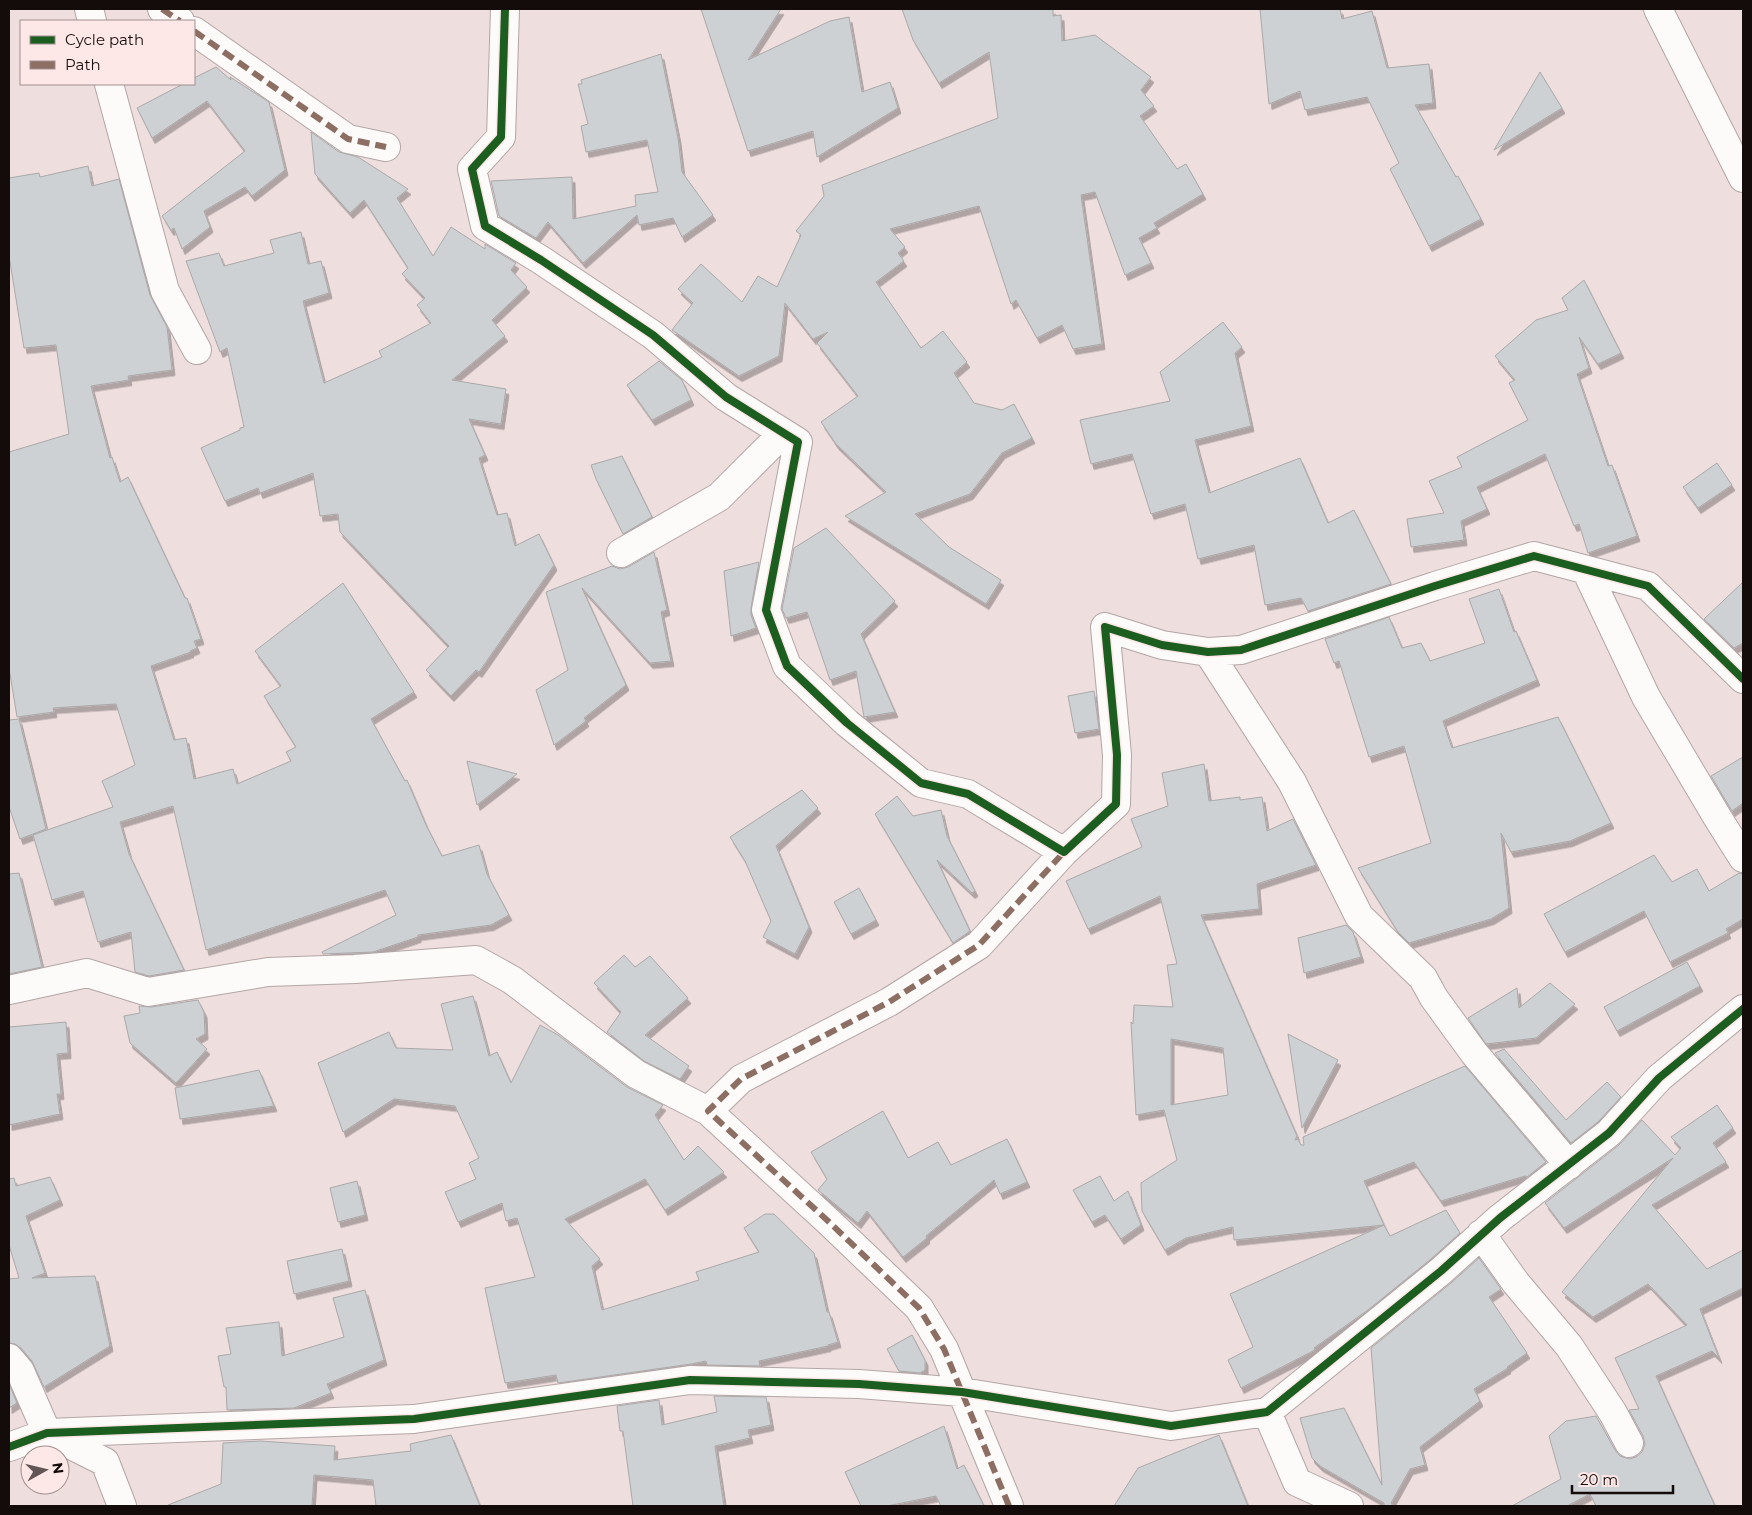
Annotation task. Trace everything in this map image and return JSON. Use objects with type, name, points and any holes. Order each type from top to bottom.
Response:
[{"type":"street","points":[[162,9],[178,20]]},
{"type":"street","points":[[505,9],[501,137],[472,169],[485,226],[540,260],[653,336],[726,397],[798,442],[766,610],[786,666],[847,723],[921,783],[968,794],[1064,852]]},
{"type":"street","points":[[1658,9],[1743,178]]},
{"type":"street","points":[[195,32],[348,138],[386,147]]},
{"type":"street","points":[[109,85],[165,291],[196,350]]},
{"type":"street","points":[[621,553],[719,497],[783,433]]},
{"type":"street","points":[[708,1111],[741,1079],[890,1002],[979,945],[1064,852],[1116,804],[1117,755],[1105,627],[1162,645],[1208,652],[1241,650],[1435,586],[1534,556],[1648,586],[1743,679]]},
{"type":"street","points":[[1586,570],[1646,697],[1743,858]]},
{"type":"street","points":[[1208,652],[1292,782],[1359,916],[1422,978],[1434,998],[1474,1053],[1569,1165]]},
{"type":"street","points":[[9,990],[88,973],[148,992],[268,972],[354,969],[476,960],[512,980],[636,1074],[708,1111],[920,1308],[944,1349],[1009,1506]]},
{"type":"street","points":[[9,1447],[47,1433],[414,1419],[690,1380],[859,1384],[962,1392],[1171,1426],[1266,1412],[1441,1271],[1500,1218],[1609,1133],[1659,1078],[1743,1009]]},
{"type":"street","points":[[1481,1234],[1516,1283],[1569,1346],[1613,1413],[1629,1443]]},
{"type":"street","points":[[9,1358],[20,1372],[47,1433],[106,1462],[122,1506]]},
{"type":"street","points":[[1266,1412],[1297,1482],[1349,1506]]},
{"type":"building","points":[[701,9],[781,9],[748,60],[830,21],[849,17],[862,92],[890,82],[898,108],[817,157],[813,131],[748,151]]},
{"type":"building","points":[[902,9],[1053,9],[1053,16],[1061,15],[1062,41],[1095,35],[1151,77],[1141,90],[1154,106],[1140,116],[1177,169],[1186,164],[1203,194],[1154,223],[1157,228],[1139,238],[1151,263],[1125,275],[1095,192],[1081,195],[1102,344],[1073,349],[1062,325],[1037,338],[1016,300],[1011,304],[979,206],[890,229],[905,247],[898,253],[904,261],[876,282],[921,348],[943,331],[967,362],[954,373],[974,403],[1002,410],[1014,404],[1032,438],[1002,453],[970,494],[915,514],[949,547],[1001,580],[986,604],[845,516],[886,492],[836,444],[821,422],[858,396],[817,343],[828,332],[813,339],[785,303],[779,356],[739,376],[672,330],[693,303],[678,289],[701,264],[742,302],[758,276],[777,287],[801,235],[796,231],[824,196],[822,185],[998,118],[989,52],[939,83],[913,40]]},
{"type":"building","points":[[1260,9],[1340,9],[1342,19],[1372,11],[1387,68],[1429,64],[1433,103],[1415,105],[1456,177],[1458,176],[1481,219],[1429,246],[1390,169],[1399,163],[1367,97],[1305,110],[1300,91],[1269,104]]},
{"type":"building","points":[[661,54],[678,138],[682,172],[713,215],[682,237],[673,218],[639,225],[637,215],[583,263],[548,222],[536,238],[499,216],[491,181],[572,177],[573,219],[636,206],[635,195],[658,192],[647,140],[586,152],[581,126],[588,124],[578,84],[582,84],[581,80]]},
{"type":"building","points":[[216,67],[231,80],[230,77],[269,102],[285,170],[252,196],[245,187],[204,211],[210,227],[182,249],[174,228],[171,230],[162,216],[245,151],[207,101],[152,138],[137,108],[181,85],[195,85],[195,78]]},
{"type":"building","points":[[1540,72],[1562,108],[1494,150]]},
{"type":"building","points":[[311,132],[339,152],[358,157],[408,189],[397,198],[433,256],[451,227],[485,249],[485,244],[516,263],[511,270],[527,287],[492,320],[505,336],[452,380],[506,389],[501,424],[469,419],[485,455],[479,458],[497,515],[507,513],[515,546],[539,534],[554,565],[479,672],[476,670],[451,696],[426,670],[449,646],[340,532],[338,514],[320,516],[313,473],[260,493],[258,488],[225,501],[201,448],[244,427],[227,348],[220,352],[186,261],[219,253],[224,266],[274,253],[270,240],[301,232],[308,264],[321,261],[329,293],[303,301],[324,383],[382,357],[379,351],[431,323],[417,305],[425,298],[402,274],[408,268],[364,200],[350,213],[315,174]]},
{"type":"building","points":[[88,166],[92,186],[119,179],[150,295],[167,327],[172,370],[128,376],[129,380],[91,386],[110,458],[112,457],[120,482],[128,477],[185,598],[187,598],[201,639],[194,641],[197,648],[191,652],[151,666],[174,740],[186,738],[194,779],[233,769],[237,784],[291,761],[286,752],[296,747],[264,696],[281,686],[255,651],[343,583],[414,692],[371,719],[405,781],[407,780],[426,825],[442,856],[479,845],[487,874],[509,915],[491,925],[418,935],[418,937],[373,952],[323,954],[322,952],[396,915],[385,890],[206,950],[173,806],[120,822],[129,854],[184,970],[149,976],[135,972],[131,932],[98,942],[83,891],[52,900],[33,835],[113,807],[102,781],[135,765],[116,704],[53,708],[54,712],[17,717],[9,668],[9,452],[69,434],[56,345],[24,348],[9,256],[9,178],[39,173],[40,177]]},
{"type":"building","points":[[1584,280],[1621,353],[1598,364],[1579,337],[1589,368],[1577,374],[1608,466],[1612,465],[1637,536],[1588,553],[1579,524],[1574,526],[1545,454],[1477,487],[1487,509],[1461,521],[1464,540],[1411,547],[1407,519],[1444,513],[1429,481],[1462,467],[1457,457],[1528,420],[1509,383],[1515,380],[1495,356],[1536,320],[1568,310],[1562,298]]},
{"type":"building","points":[[1223,322],[1242,347],[1235,353],[1251,426],[1195,440],[1209,493],[1300,458],[1328,523],[1354,510],[1391,584],[1308,611],[1301,598],[1265,605],[1254,545],[1198,559],[1185,504],[1151,514],[1132,454],[1091,464],[1080,420],[1170,401],[1160,372]]},
{"type":"building","points":[[659,361],[682,380],[691,400],[652,420],[627,385]]},
{"type":"building","points":[[622,456],[652,517],[623,534],[591,465]]},
{"type":"building","points":[[1717,463],[1732,485],[1698,508],[1683,487]]},
{"type":"building","points":[[826,528],[895,601],[861,634],[895,712],[864,717],[856,671],[830,680],[807,612],[786,618],[782,609],[794,548]]},
{"type":"building","points":[[654,552],[667,610],[661,612],[671,661],[650,663],[582,588],[626,685],[584,718],[586,721],[554,745],[536,690],[568,670],[546,592],[612,566],[620,569],[628,567]]},
{"type":"building","points":[[759,562],[751,608],[751,615],[756,628],[731,636],[724,571]]},
{"type":"building","points":[[1743,582],[1743,643],[1734,648],[1704,619]]},
{"type":"building","points":[[1499,589],[1514,632],[1516,631],[1537,680],[1443,721],[1452,748],[1558,717],[1611,823],[1570,841],[1511,852],[1501,833],[1509,908],[1491,919],[1409,943],[1398,932],[1358,868],[1431,843],[1404,746],[1369,757],[1339,661],[1334,663],[1325,639],[1389,617],[1402,648],[1421,643],[1430,661],[1485,643],[1469,599]]},
{"type":"building","points":[[1094,691],[1099,729],[1075,733],[1068,696]]},
{"type":"building","points":[[19,719],[46,829],[20,839],[9,807],[9,720]]},
{"type":"building","points":[[1743,757],[1743,803],[1732,811],[1711,776]]},
{"type":"building","points":[[467,761],[517,774],[477,805]]},
{"type":"building","points":[[1204,764],[1209,801],[1240,797],[1240,800],[1262,797],[1267,831],[1293,819],[1316,865],[1257,884],[1259,909],[1201,915],[1297,1136],[1295,1140],[1298,1139],[1301,1145],[1304,1145],[1303,1137],[1465,1066],[1546,1162],[1527,1177],[1525,1176],[1441,1201],[1414,1162],[1364,1181],[1384,1225],[1234,1240],[1233,1227],[1186,1238],[1165,1250],[1142,1211],[1141,1183],[1177,1160],[1164,1110],[1136,1115],[1131,1022],[1133,1024],[1134,1005],[1173,1007],[1167,965],[1177,964],[1160,896],[1088,929],[1066,881],[1142,847],[1131,819],[1168,806],[1162,773]],"holes":[[[1171,1039],[1223,1048],[1228,1095],[1171,1105]]]},
{"type":"building","points":[[802,790],[818,808],[776,846],[809,927],[795,954],[763,937],[771,921],[745,861],[730,837]]},
{"type":"building","points":[[897,796],[913,816],[941,810],[947,836],[975,891],[972,893],[937,860],[970,931],[953,943],[875,814]]},
{"type":"building","points":[[1654,855],[1672,882],[1697,869],[1709,891],[1739,873],[1743,874],[1743,919],[1726,929],[1728,933],[1670,962],[1644,911],[1565,952],[1544,914]]},
{"type":"building","points":[[19,873],[42,967],[9,974],[9,874]]},
{"type":"building","points":[[859,888],[876,920],[851,934],[834,902]]},
{"type":"building","points":[[1346,925],[1353,932],[1361,957],[1304,973],[1298,938]]},
{"type":"building","points":[[624,955],[635,967],[650,956],[688,998],[645,1035],[689,1066],[680,1079],[644,1061],[607,1032],[621,1012],[594,983]]},
{"type":"building","points":[[1687,962],[1700,986],[1617,1031],[1604,1007]]},
{"type":"building","points":[[1550,983],[1575,1004],[1536,1038],[1486,1044],[1468,1018],[1517,988],[1519,1008]]},
{"type":"building","points":[[473,996],[489,1056],[497,1052],[511,1083],[540,1025],[558,1035],[627,1087],[663,1105],[655,1115],[684,1160],[698,1146],[724,1172],[665,1210],[645,1179],[565,1219],[600,1259],[592,1266],[602,1310],[699,1280],[696,1272],[759,1252],[744,1228],[765,1214],[774,1214],[814,1253],[827,1312],[829,1312],[838,1342],[828,1346],[759,1361],[760,1366],[707,1365],[706,1361],[558,1383],[556,1375],[505,1383],[485,1288],[535,1277],[517,1218],[506,1221],[502,1203],[458,1222],[445,1192],[476,1179],[469,1163],[479,1158],[455,1106],[394,1099],[343,1132],[318,1063],[389,1032],[396,1048],[453,1050],[441,1004]]},
{"type":"building","points":[[198,1000],[204,1012],[205,1034],[196,1039],[207,1049],[176,1083],[130,1043],[124,1016],[140,1013],[139,1006],[151,1007]]},
{"type":"building","points":[[66,1022],[68,1053],[57,1054],[61,1094],[57,1094],[60,1114],[9,1125],[9,1027]]},
{"type":"building","points":[[1288,1034],[1338,1060],[1302,1128]]},
{"type":"building","points":[[1504,1049],[1566,1120],[1607,1082],[1621,1097],[1598,1122],[1571,1143],[1495,1053]]},
{"type":"building","points":[[259,1070],[274,1106],[180,1119],[175,1088]]},
{"type":"building","points":[[1717,1105],[1733,1128],[1713,1143],[1726,1162],[1652,1205],[1707,1269],[1743,1250],[1743,1288],[1700,1309],[1719,1358],[1712,1351],[1656,1376],[1715,1506],[1596,1506],[1590,1494],[1567,1506],[1512,1506],[1561,1479],[1549,1436],[1566,1421],[1596,1416],[1620,1456],[1629,1459],[1636,1457],[1642,1452],[1645,1444],[1643,1436],[1629,1410],[1639,1409],[1615,1358],[1687,1325],[1648,1284],[1593,1317],[1562,1292],[1673,1158],[1564,1228],[1545,1203],[1619,1145],[1642,1120],[1675,1155],[1681,1148],[1671,1137]]},
{"type":"building","points":[[883,1111],[908,1158],[938,1142],[951,1165],[1007,1139],[1027,1182],[1000,1194],[994,1180],[903,1257],[867,1211],[858,1223],[818,1190],[827,1179],[811,1152]]},
{"type":"building","points":[[1100,1176],[1114,1201],[1128,1191],[1141,1225],[1121,1239],[1105,1215],[1092,1222],[1073,1190]]},
{"type":"building","points":[[50,1177],[60,1200],[26,1216],[45,1273],[32,1278],[95,1276],[110,1346],[44,1387],[32,1361],[21,1348],[9,1343],[9,1279],[19,1278],[9,1245],[9,1179],[14,1178],[16,1186]]},
{"type":"building","points":[[357,1181],[365,1215],[338,1222],[330,1188]]},
{"type":"building","points":[[1446,1210],[1460,1233],[1431,1259],[1368,1310],[1314,1348],[1315,1350],[1241,1388],[1228,1360],[1253,1347],[1230,1294],[1384,1225],[1390,1236]]},
{"type":"building","points":[[342,1249],[349,1281],[294,1294],[287,1261]]},
{"type":"building","points":[[1479,1258],[1501,1289],[1489,1297],[1527,1353],[1508,1368],[1474,1389],[1480,1401],[1420,1447],[1425,1465],[1410,1469],[1391,1503],[1393,1506],[1384,1506],[1384,1503],[1320,1466],[1312,1458],[1300,1418],[1344,1408],[1382,1485],[1371,1348]]},
{"type":"building","points":[[365,1290],[384,1360],[327,1384],[331,1393],[294,1408],[227,1410],[226,1387],[224,1387],[218,1356],[231,1354],[226,1328],[279,1322],[282,1356],[344,1337],[333,1298]]},
{"type":"building","points":[[912,1335],[925,1360],[925,1370],[920,1373],[899,1371],[887,1349]]},
{"type":"building","points":[[9,1384],[17,1403],[9,1408]]},
{"type":"building","points":[[714,1396],[766,1397],[771,1425],[748,1430],[750,1438],[715,1446],[724,1506],[633,1506],[623,1431],[620,1431],[617,1406],[659,1400],[662,1425],[717,1412]]},
{"type":"building","points":[[944,1426],[957,1469],[964,1465],[984,1506],[941,1506],[936,1496],[887,1506],[861,1506],[845,1472]]},
{"type":"building","points":[[451,1435],[480,1506],[376,1506],[373,1480],[314,1475],[312,1506],[168,1505],[221,1484],[223,1443],[260,1441],[335,1446],[334,1460],[411,1451],[410,1444]]},
{"type":"building","points":[[1219,1435],[1248,1506],[1114,1506],[1138,1468]]},
{"type":"marked path","points":[[162,9],[178,20]]},
{"type":"marked path","points":[[195,32],[348,139],[386,147]]},
{"type":"marked path","points":[[1009,1506],[944,1349],[919,1308],[708,1111],[741,1079],[889,1002],[979,945],[1064,852]]},
{"type":"cycle path","points":[[505,9],[501,137],[472,169],[485,226],[541,260],[653,335],[726,397],[798,442],[766,610],[787,666],[847,723],[921,783],[968,794],[1064,852],[1116,804],[1117,755],[1105,627],[1162,645],[1208,652],[1241,650],[1435,586],[1534,556],[1648,586],[1743,679]]},
{"type":"cycle path","points":[[9,1447],[47,1433],[414,1419],[690,1380],[859,1384],[962,1392],[1171,1426],[1267,1412],[1441,1271],[1500,1218],[1609,1133],[1659,1078],[1743,1009]]}]
